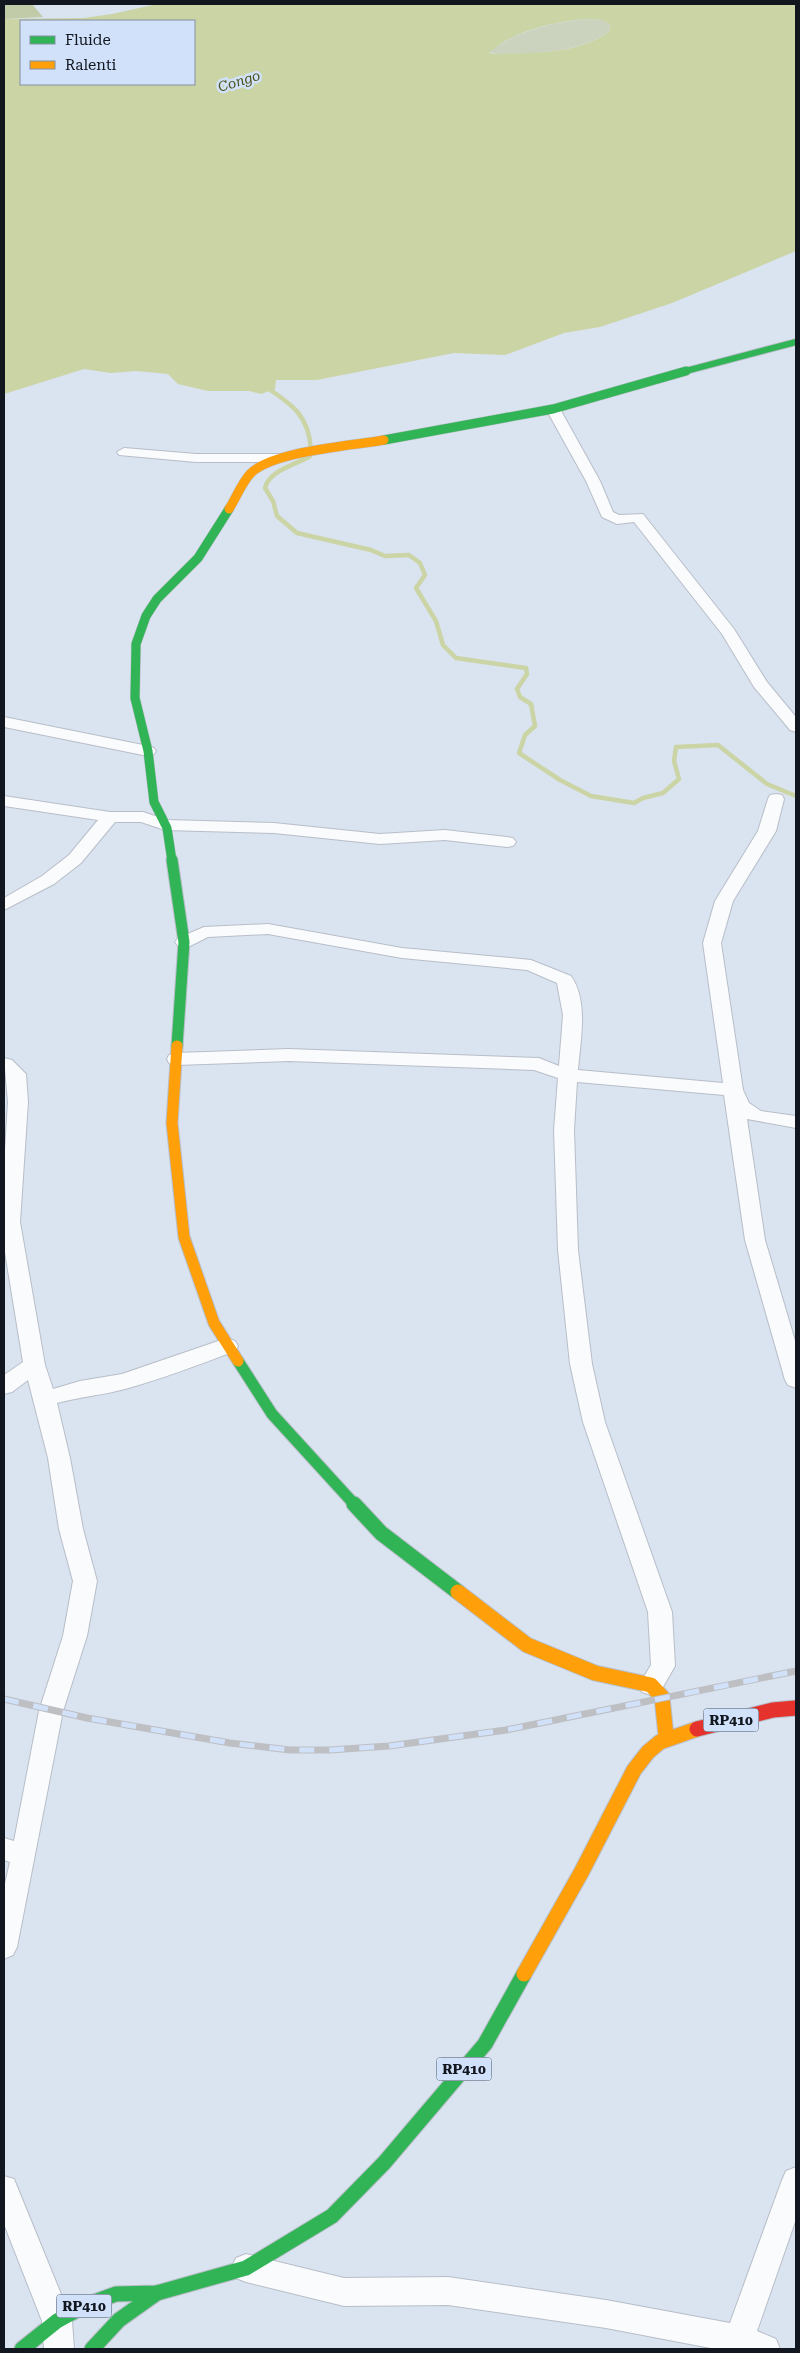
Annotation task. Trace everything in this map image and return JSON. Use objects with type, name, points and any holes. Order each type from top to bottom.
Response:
[{"type":"street","points":[[666,1736],[662,1698],[651,1685],[595,1673],[527,1645],[381,1533],[272,1414],[214,1323],[184,1237],[172,1123],[185,964],[184,942],[165,824],[154,802],[148,751],[135,698],[136,644],[140,629],[157,599],[198,558],[250,474],[264,464],[280,458],[310,452],[553,409],[796,342]]},
{"type":"street","points":[[553,409],[593,481],[606,514],[617,520],[638,517],[729,632],[760,684],[796,727]]},
{"type":"street","points":[[124,452],[196,458],[280,458]]},
{"type":"street","points":[[196,458],[221,468],[250,474]]},
{"type":"street","points":[[4,722],[148,751]]},
{"type":"street","points":[[776,799],[767,831],[724,901],[712,943],[755,1240],[796,1380]]},
{"type":"street","points":[[4,801],[110,817],[143,817],[165,824],[274,828],[380,839],[446,835],[507,842]]},
{"type":"street","points":[[4,905],[48,880],[75,860],[110,817]]},
{"type":"street","points":[[184,942],[204,932],[268,929],[402,953],[531,965],[565,980],[569,990],[572,1015],[564,1130],[568,1250],[581,1364],[594,1422],[660,1612],[663,1666],[651,1685]]},
{"type":"street","points":[[176,1059],[289,1055],[539,1064],[546,1069],[568,1075],[733,1090]]},
{"type":"street","points":[[4,1947],[14,1852],[51,1711],[75,1636],[85,1581],[71,1529],[59,1458],[45,1399],[34,1365],[10,1222],[18,1102],[16,1074],[5,1064]]},
{"type":"street","points":[[733,1090],[741,1107],[756,1116],[796,1122]]},
{"type":"street","points":[[45,1399],[80,1389],[123,1382],[228,1346]]},
{"type":"street","points":[[4,1386],[34,1365]]},
{"type":"street","name":"RP410","points":[[22,2349],[58,2335],[86,2304],[116,2294],[157,2293],[246,2268],[332,2216],[384,2163],[485,2044],[582,1872],[644,1754],[666,1736],[773,1710],[796,1708]]},
{"type":"street","points":[[246,2268],[344,2292],[448,2291],[606,2314],[750,2346],[770,2248],[796,2180]]},
{"type":"street","points":[[4,2189],[58,2335]]},
{"type":"street","name":"RP410","points":[[92,2349],[119,2320],[157,2293]]},
{"type":"shaded area","points":[[4,4],[32,4],[43,17],[4,19]]},
{"type":"shaded area","points":[[590,19],[601,20],[610,24],[609,32],[582,45],[555,51],[498,54],[489,52],[511,38],[537,28]]},
{"type":"water","name":"Congo","points":[[157,4],[796,4],[796,251],[672,303],[600,327],[564,333],[505,355],[454,353],[317,380],[276,380],[275,389],[261,394],[249,391],[208,391],[178,384],[168,374],[136,371],[111,373],[84,369],[4,394],[4,19],[84,18]],"holes":[[[578,20],[601,20],[610,24],[609,32],[569,49],[542,52],[489,53],[510,39],[536,28]]]},
{"type":"waterway","points":[[266,387],[298,412],[307,428],[311,450]]},
{"type":"waterway","points":[[310,456],[277,472],[268,482],[265,488],[273,501],[277,516],[297,533],[371,550],[385,556],[409,555],[420,563],[425,575],[416,588],[436,621],[443,645],[456,658],[526,668],[527,674],[517,689],[520,697],[531,704],[535,726],[525,735],[519,753],[560,780],[591,796],[634,803],[643,798],[663,793],[679,779],[674,761],[676,747],[718,745],[767,784],[796,796]]},
{"type":"railway","points":[[4,1699],[87,1718],[230,1743],[290,1750],[330,1750],[389,1746],[506,1730],[796,1671]]},
{"type":"traffic: fast","points":[[384,440],[553,409],[719,361],[796,342]]},
{"type":"traffic: fast","points":[[177,1046],[184,942],[167,828],[154,802],[148,751],[135,698],[136,644],[146,616],[157,599],[198,558],[229,509]]},
{"type":"traffic: fast","points":[[238,1361],[272,1414],[381,1533],[458,1592]]},
{"type":"traffic: fast","points":[[22,2349],[57,2321],[86,2305],[116,2294],[157,2293],[246,2268],[332,2216],[384,2163],[485,2044],[524,1974]]},
{"type":"traffic: fast","points":[[92,2349],[119,2320],[157,2293]]},
{"type":"traffic: slow","points":[[229,509],[250,474],[264,463],[288,456],[384,440]]},
{"type":"traffic: slow","points":[[177,1046],[172,1123],[184,1237],[214,1323],[238,1361]]},
{"type":"traffic: slow","points":[[458,1592],[527,1645],[595,1673],[651,1685],[662,1697],[666,1736]]},
{"type":"traffic: slow","points":[[524,1974],[582,1871],[634,1770],[648,1752],[660,1742],[675,1735],[697,1729]]},
{"type":"traffic: jam","points":[[697,1729],[773,1710],[796,1708]]}]
